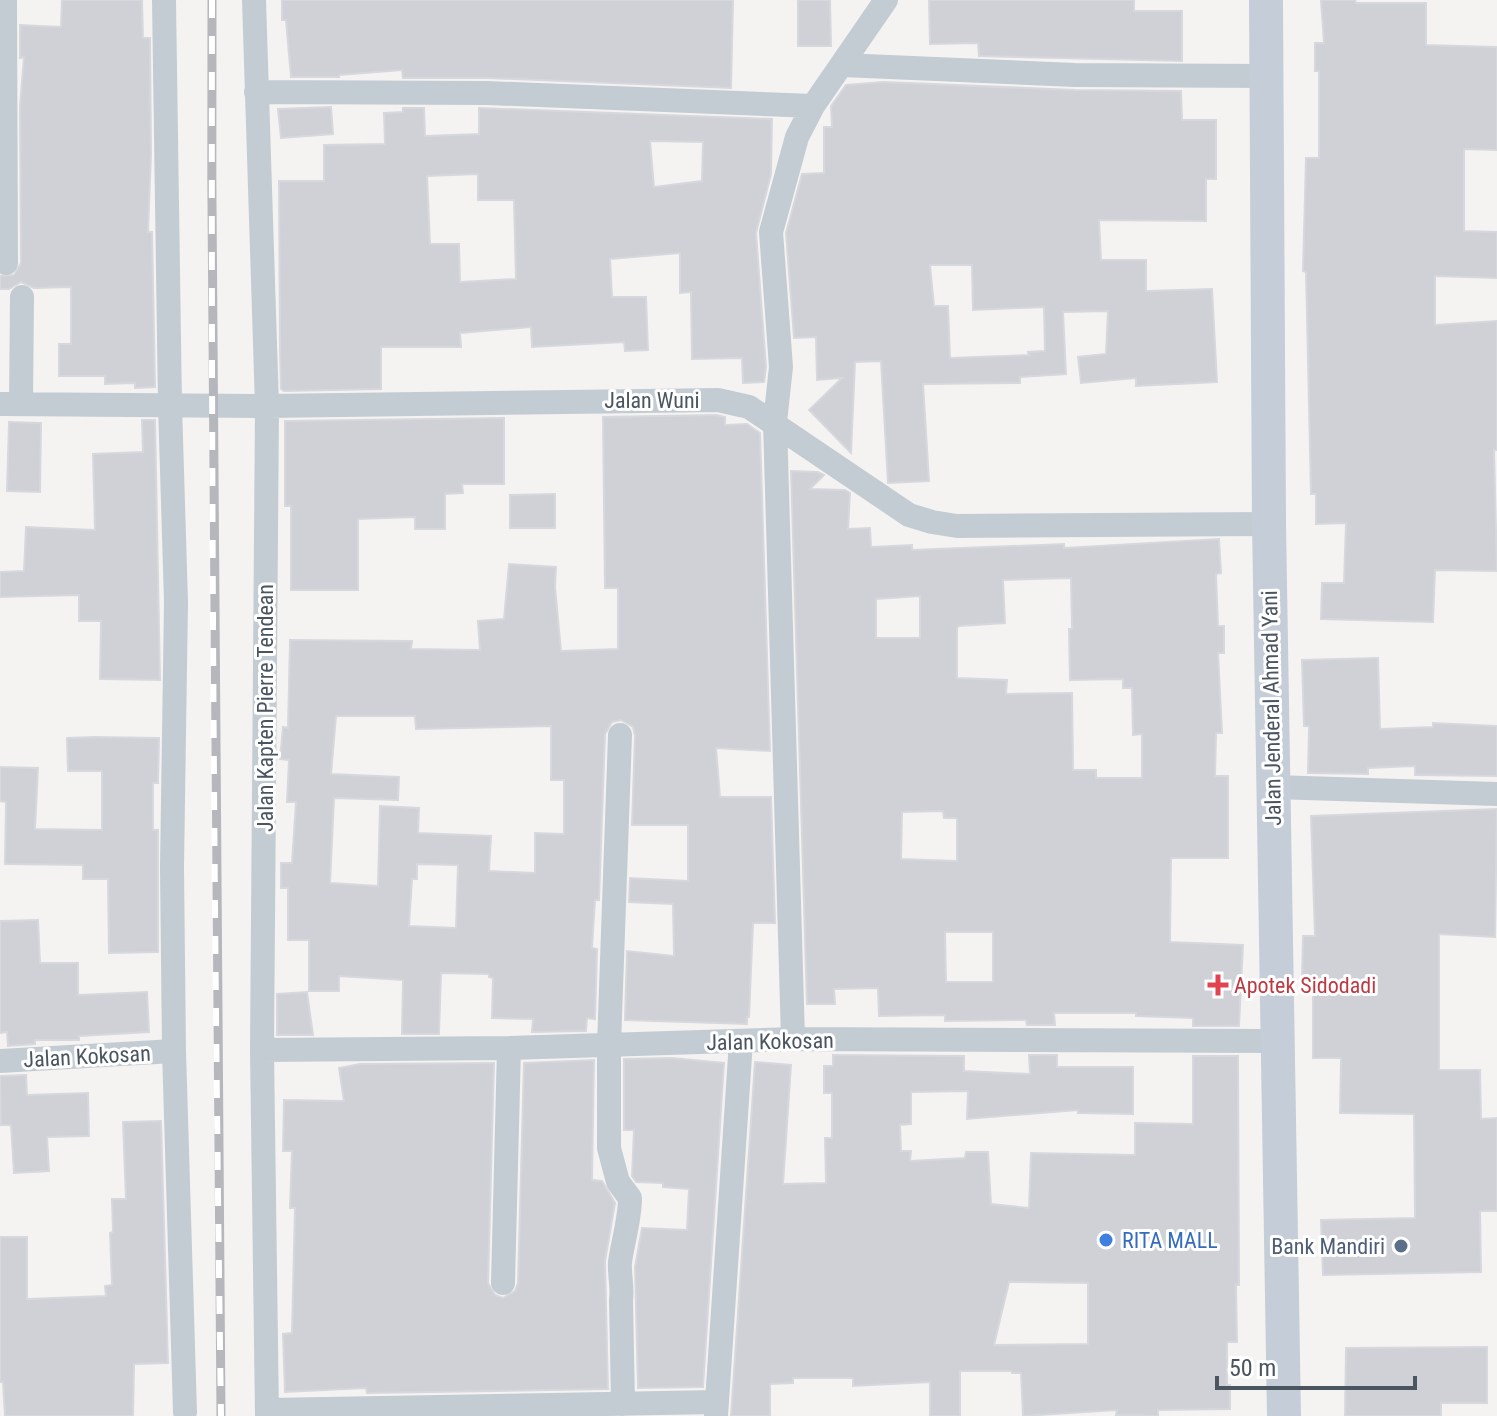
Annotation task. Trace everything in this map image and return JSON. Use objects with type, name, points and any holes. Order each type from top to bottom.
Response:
[{"type":"main road","name":"Jalan Jenderal Ahmad Yani","points":[[1266,0],[1269,524],[1284,1416]]},
{"type":"street","points":[[5,0],[6,263]]},
{"type":"street","points":[[164,0],[176,602],[172,867],[174,1051],[185,1412]]},
{"type":"street","name":"Jalan Kapten Pierre Tendean","points":[[254,0],[267,406],[262,1050],[267,1413]]},
{"type":"street","points":[[793,1039],[775,422],[781,367],[771,232],[797,137],[813,106],[886,0]]},
{"type":"street","points":[[842,65],[1075,75],[1266,76]]},
{"type":"street","points":[[256,92],[487,93],[813,106]]},
{"type":"street","points":[[10,404],[22,297]]},
{"type":"street","name":"Jalan Wuni","points":[[10,404],[267,406],[718,400],[749,407],[909,515],[932,522],[957,526],[1269,524]]},
{"type":"street","points":[[620,735],[609,1045],[609,1148],[618,1182],[630,1198],[620,1263],[623,1286],[623,1404]]},
{"type":"street","points":[[1273,787],[1497,794]]},
{"type":"street","name":"Jalan Kokosan","points":[[262,1050],[509,1048],[793,1039],[1277,1041]]},
{"type":"street","points":[[267,1413],[623,1404],[717,1409],[741,1041]]},
{"type":"street","points":[[503,1283],[509,1048]]},
{"type":"street","name":"Jalan Kokosan","points":[[0,1061],[174,1051]]},
{"type":"building","points":[[62,0],[142,0],[143,38],[150,38],[148,232],[152,232],[155,387],[135,388],[135,383],[105,384],[105,376],[59,376],[59,344],[71,344],[71,287],[34,288],[21,282],[9,289],[0,289],[0,276],[14,275],[21,263],[20,106],[24,57],[20,58],[20,25],[61,27]]},
{"type":"building","points":[[282,0],[733,0],[731,88],[487,78],[403,78],[402,70],[339,77],[291,77]]},
{"type":"building","points":[[798,0],[830,0],[831,46],[798,46]]},
{"type":"building","points":[[929,0],[1134,0],[1134,11],[1182,11],[1182,61],[979,56],[978,43],[930,44]]},
{"type":"building","points":[[1321,0],[1426,3],[1426,45],[1497,47],[1497,150],[1464,149],[1464,231],[1497,232],[1497,278],[1435,276],[1435,325],[1497,321],[1497,450],[1494,450],[1497,571],[1435,570],[1433,622],[1321,619],[1322,583],[1344,583],[1346,523],[1316,524],[1316,494],[1311,494],[1306,272],[1303,271],[1306,158],[1319,158],[1319,71],[1315,71],[1315,43],[1324,43]]},
{"type":"building","points":[[883,82],[1181,91],[1182,120],[1216,120],[1216,179],[1206,179],[1206,221],[1099,220],[1101,260],[1146,260],[1146,291],[1212,289],[1217,382],[1136,386],[1136,378],[1081,383],[1078,357],[1106,354],[1108,311],[1063,312],[1066,374],[1020,377],[1020,383],[923,384],[929,481],[888,483],[881,361],[855,362],[851,453],[809,410],[842,378],[817,380],[816,337],[794,338],[786,233],[802,174],[824,173],[824,127],[832,127],[831,106],[846,85]],"holes":[[[930,265],[972,265],[973,310],[1044,307],[1045,351],[1028,352],[1029,355],[950,358],[948,306],[934,306]]]},
{"type":"building","points":[[331,107],[333,134],[281,138],[278,109]]},
{"type":"building","points":[[403,108],[424,108],[425,136],[479,134],[479,108],[772,119],[771,174],[756,233],[766,367],[764,382],[743,383],[742,358],[692,359],[691,292],[680,293],[680,253],[610,259],[612,297],[646,297],[648,350],[625,351],[624,342],[532,347],[531,327],[460,333],[461,347],[381,347],[381,389],[281,389],[279,181],[324,181],[324,145],[385,144],[384,113],[403,112]],"holes":[[[650,141],[703,142],[702,181],[654,187]],[[478,174],[478,200],[514,200],[516,279],[460,282],[459,244],[430,244],[427,176]]]},
{"type":"building","points":[[716,415],[725,417],[725,425],[747,424],[760,433],[770,751],[716,748],[720,797],[771,797],[775,923],[753,923],[747,1024],[625,1020],[627,951],[674,956],[673,904],[629,902],[630,878],[688,881],[688,825],[632,825],[635,736],[633,727],[621,720],[612,722],[605,734],[599,900],[595,900],[592,948],[597,949],[595,1019],[587,1018],[586,1031],[532,1032],[533,1019],[492,1018],[493,978],[489,974],[441,973],[439,1034],[402,1034],[403,980],[339,976],[339,991],[309,991],[309,940],[288,940],[288,888],[281,888],[281,863],[292,863],[296,802],[287,802],[289,760],[280,759],[283,727],[288,728],[290,640],[412,641],[411,649],[480,650],[478,621],[504,619],[509,564],[556,567],[561,651],[618,649],[618,588],[605,588],[603,417]],"holes":[[[336,716],[415,716],[416,729],[551,726],[551,780],[564,780],[564,834],[535,833],[535,873],[489,871],[491,836],[418,833],[419,808],[380,806],[378,886],[330,883],[334,798],[398,800],[399,777],[331,774]],[[417,864],[458,865],[456,928],[409,926],[412,879],[417,879]]]},
{"type":"building","points":[[504,418],[504,484],[462,484],[463,493],[445,494],[445,529],[415,529],[415,517],[358,519],[358,590],[291,590],[291,506],[285,506],[285,421]]},
{"type":"building","points":[[142,420],[155,420],[160,680],[100,679],[101,621],[79,621],[79,595],[0,597],[0,572],[24,571],[26,527],[95,530],[93,454],[143,452]]},
{"type":"building","points":[[9,422],[41,423],[40,492],[7,491]]},
{"type":"building","points":[[791,471],[824,475],[810,489],[845,490],[850,493],[848,529],[870,528],[871,547],[912,545],[912,550],[1064,544],[1064,548],[1219,539],[1221,573],[1216,574],[1218,626],[1224,626],[1224,653],[1218,653],[1222,733],[1216,733],[1215,776],[1228,776],[1228,858],[1171,858],[1170,942],[1243,945],[1239,1026],[1193,1026],[1193,1018],[1136,1016],[1136,1013],[1054,1013],[1055,1025],[1027,1025],[1026,1020],[945,1021],[945,1015],[879,1016],[878,988],[834,989],[835,1004],[807,1004]],"holes":[[[1071,578],[1070,680],[1123,679],[1123,688],[1132,688],[1133,735],[1142,734],[1142,778],[1096,778],[1096,770],[1073,770],[1072,693],[1006,694],[1007,680],[957,678],[957,628],[1005,623],[1003,580]],[[920,596],[920,638],[876,638],[876,599]],[[943,811],[944,818],[957,818],[957,861],[901,859],[902,812]],[[945,932],[993,932],[993,982],[946,982]]]},
{"type":"building","points":[[555,494],[555,528],[510,528],[510,495]]},
{"type":"building","points":[[1378,658],[1380,729],[1433,727],[1433,723],[1497,726],[1497,776],[1415,775],[1415,766],[1368,768],[1368,774],[1308,773],[1309,726],[1304,726],[1302,660]]},
{"type":"building","points":[[67,738],[159,738],[158,783],[153,783],[153,830],[158,830],[158,952],[109,953],[108,879],[83,879],[83,865],[5,864],[6,802],[0,801],[0,767],[38,768],[35,829],[102,830],[102,771],[68,771]]},
{"type":"building","points":[[1497,809],[1495,937],[1439,934],[1439,1070],[1480,1070],[1481,1119],[1497,1118],[1497,1211],[1480,1211],[1481,1272],[1323,1275],[1321,1220],[1415,1218],[1414,1114],[1340,1113],[1341,1058],[1313,1058],[1313,979],[1302,979],[1303,936],[1315,936],[1311,816]]},
{"type":"building","points":[[38,920],[40,963],[78,963],[78,995],[147,992],[149,1032],[79,1036],[79,1040],[35,1040],[35,1044],[8,1046],[7,1032],[0,1033],[0,921]]},
{"type":"building","points":[[307,992],[313,1035],[277,1035],[277,994]]},
{"type":"building","points":[[833,1055],[964,1056],[964,1071],[1030,1074],[1029,1055],[1057,1055],[1057,1067],[1133,1067],[1133,1114],[1078,1113],[1078,1110],[967,1119],[968,1091],[911,1092],[911,1124],[900,1125],[901,1151],[911,1151],[910,1161],[965,1158],[966,1152],[988,1152],[991,1204],[1029,1208],[1031,1153],[1135,1155],[1135,1123],[1193,1124],[1193,1056],[1238,1056],[1239,1285],[1236,1285],[1237,1342],[1227,1342],[1230,1409],[1158,1410],[1158,1416],[1116,1415],[1117,1410],[1023,1416],[1021,1373],[960,1371],[960,1416],[930,1416],[930,1382],[853,1386],[853,1378],[793,1378],[793,1383],[770,1384],[770,1416],[731,1416],[755,1062],[791,1065],[783,1184],[826,1183],[825,1138],[832,1138],[832,1093],[824,1093],[824,1066],[833,1066]],"holes":[[[1009,1282],[1088,1283],[1088,1344],[994,1345]]]},
{"type":"building","points":[[672,1058],[724,1063],[703,1387],[638,1388],[635,1267],[642,1228],[687,1230],[689,1189],[663,1187],[663,1183],[636,1182],[632,1176],[634,1130],[624,1130],[624,1059]]},
{"type":"building","points":[[594,1060],[592,1180],[602,1181],[615,1203],[605,1261],[608,1389],[367,1393],[366,1388],[285,1392],[283,1334],[292,1333],[295,1208],[290,1208],[292,1151],[283,1151],[284,1100],[344,1101],[339,1068],[360,1064],[494,1063],[488,1283],[495,1295],[503,1298],[515,1291],[518,1283],[524,1063]]},
{"type":"building","points":[[26,1075],[27,1095],[88,1093],[89,1136],[47,1137],[49,1171],[14,1173],[11,1125],[1,1125],[0,1076]]},
{"type":"building","points":[[161,1121],[168,1363],[134,1364],[133,1416],[5,1416],[3,1382],[0,1382],[0,1237],[27,1237],[27,1299],[106,1296],[105,1286],[112,1285],[112,1199],[126,1199],[123,1122]]},
{"type":"building","points":[[1487,1347],[1487,1403],[1441,1403],[1441,1416],[1345,1416],[1346,1348]]},
{"type":"railway","points":[[212,0],[216,1062],[221,1416]]},
{"type":"place","name":"Apotek Sidodadi","points":[[1218,985]]},
{"type":"place","name":"RITA MALL","points":[[1106,1240]]},
{"type":"place","name":"Bank Mandiri","points":[[1401,1246]]}]
